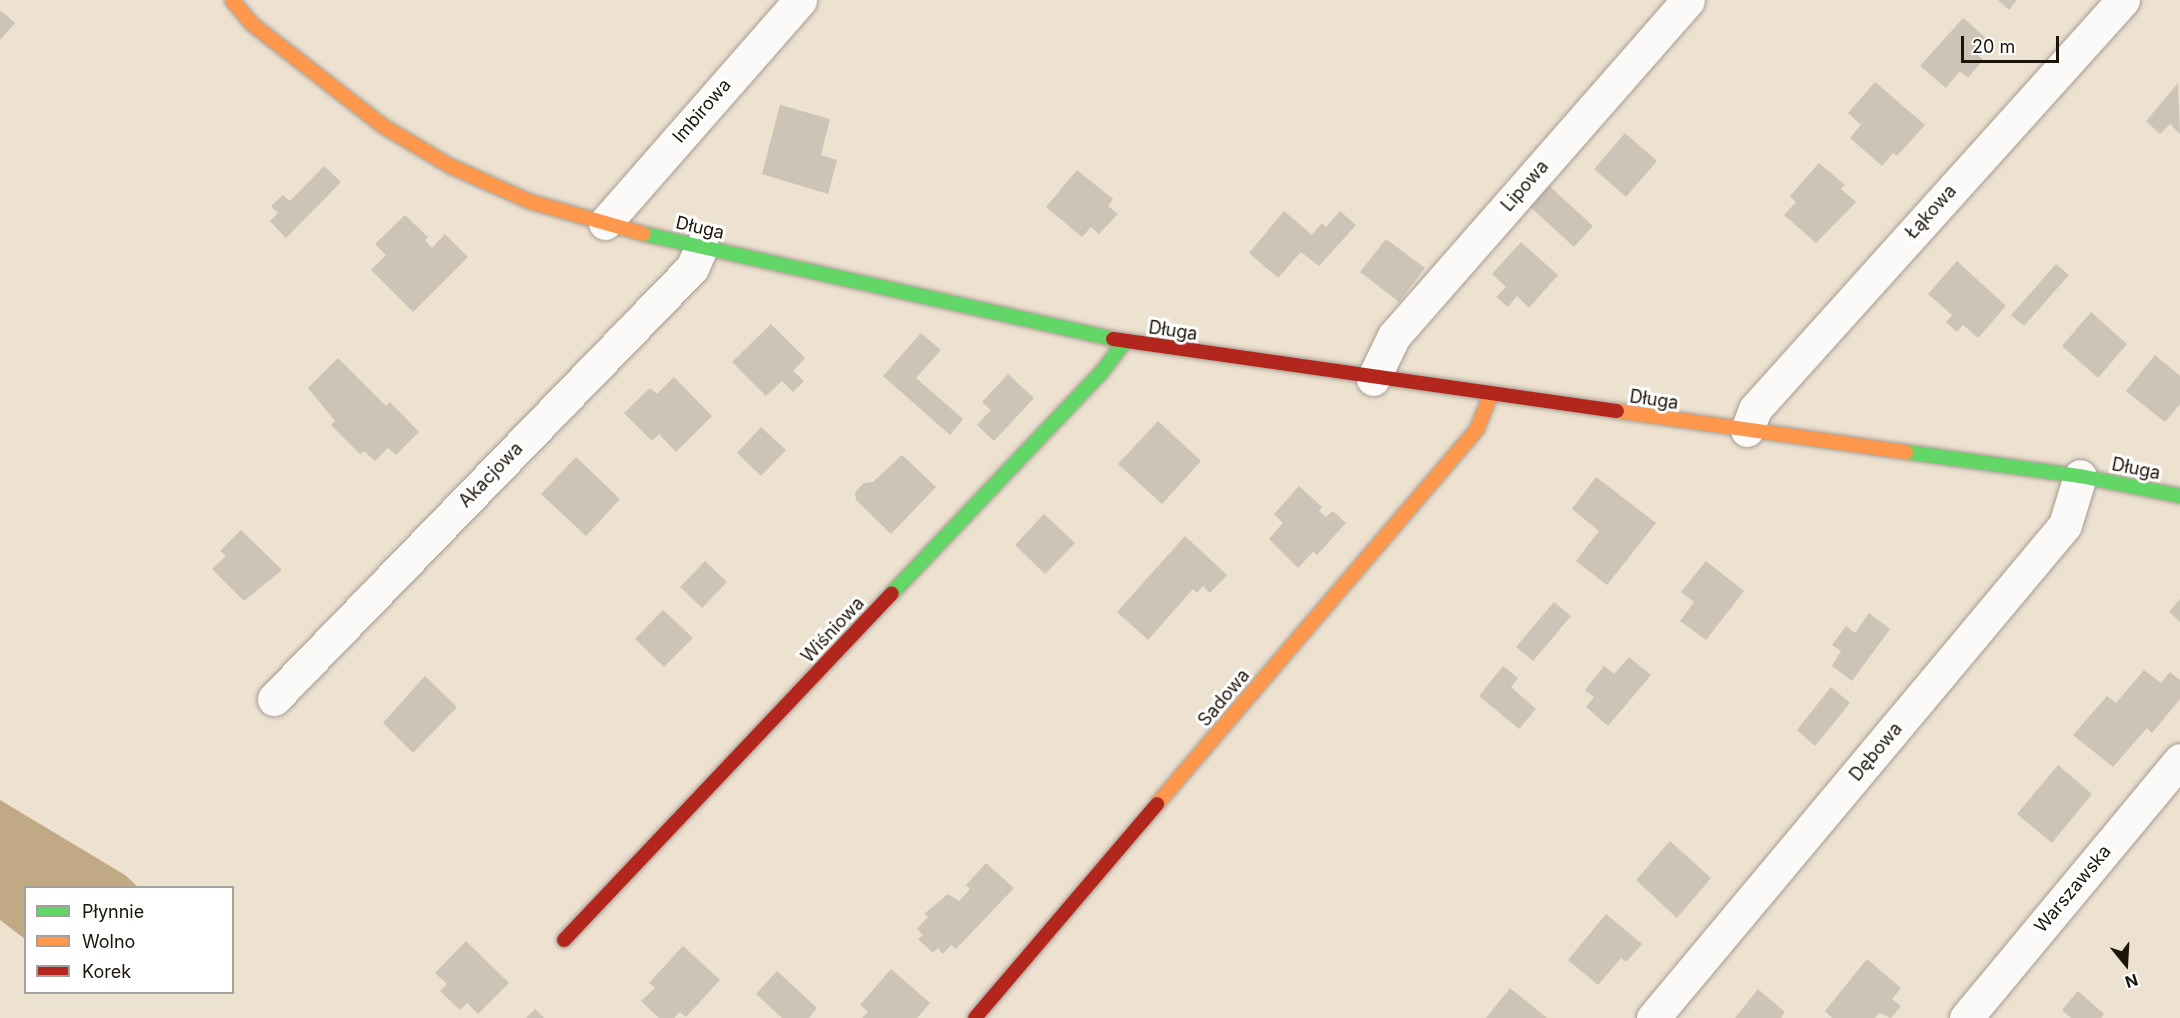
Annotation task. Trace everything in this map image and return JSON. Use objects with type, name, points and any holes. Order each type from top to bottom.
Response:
[{"type":"street","name":"Długa","points":[[232,0],[252,24],[383,126],[450,166],[531,202],[604,223],[1124,342],[1490,396],[2080,476],[2180,496]]},
{"type":"street","name":"Imbirowa","points":[[604,223],[800,0]]},
{"type":"street","name":"Lipowa","points":[[1373,379],[1394,336],[1688,0]]},
{"type":"street","name":"Łąkowa","points":[[1746,430],[1755,410],[2123,0]]},
{"type":"street","name":"Akacjowa","points":[[274,699],[692,268],[702,246]]},
{"type":"street","name":"Wiśniowa","points":[[564,940],[1101,373],[1124,342]]},
{"type":"street","name":"Sadowa","points":[[975,1018],[1477,429],[1490,396]]},
{"type":"street","name":"Dębowa","points":[[1653,1018],[2065,525],[2080,476]]},
{"type":"street","name":"Warszawska","points":[[1966,1018],[2180,760]]},
{"type":"shaded area","points":[[0,800],[125,875],[137,886],[24,886],[24,938],[0,920]]},
{"type":"building","points":[[1998,0],[2017,0],[2009,10]]},
{"type":"building","points":[[0,10],[15,23],[0,40]]},
{"type":"building","points":[[1963,18],[1987,39],[1976,53],[1983,60],[1968,78],[1960,71],[1946,88],[1920,66]]},
{"type":"building","points":[[1875,82],[1925,125],[1897,156],[1893,153],[1882,166],[1850,138],[1861,125],[1848,113]]},
{"type":"building","points":[[2178,83],[2180,134],[2170,124],[2160,134],[2146,121]]},
{"type":"building","points":[[780,105],[830,119],[821,155],[837,160],[828,194],[762,174]]},
{"type":"building","points":[[1625,133],[1657,161],[1626,197],[1594,169]]},
{"type":"building","points":[[1819,163],[1845,185],[1841,189],[1856,202],[1816,243],[1784,215],[1796,202],[1790,196]]},
{"type":"building","points":[[324,166],[341,182],[286,238],[270,221],[278,213],[271,206],[283,195],[290,201]]},
{"type":"building","points":[[1077,170],[1113,199],[1108,206],[1118,214],[1099,234],[1091,227],[1082,237],[1046,207]]},
{"type":"building","points":[[1546,183],[1593,226],[1574,247],[1527,204]]},
{"type":"building","points":[[1284,211],[1312,235],[1322,223],[1326,227],[1340,211],[1356,225],[1319,266],[1301,252],[1278,278],[1249,253]]},
{"type":"building","points":[[405,215],[428,237],[425,240],[432,248],[445,234],[468,257],[413,312],[371,270],[386,255],[375,244]]},
{"type":"building","points":[[1386,239],[1425,268],[1399,302],[1360,272]]},
{"type":"building","points":[[1521,242],[1558,275],[1529,308],[1517,296],[1508,307],[1496,297],[1506,287],[1492,274]]},
{"type":"building","points":[[1957,261],[2006,306],[1978,338],[1963,325],[1957,332],[1946,322],[1952,315],[1928,294]]},
{"type":"building","points":[[2056,264],[2069,275],[2024,326],[2011,315]]},
{"type":"building","points":[[2091,312],[2127,344],[2098,378],[2062,346]]},
{"type":"building","points":[[771,324],[805,358],[793,371],[804,381],[793,392],[782,381],[766,396],[732,362]]},
{"type":"building","points":[[921,333],[941,350],[916,378],[963,419],[950,435],[883,376]]},
{"type":"building","points":[[2155,355],[2180,376],[2180,404],[2165,422],[2126,391]]},
{"type":"building","points":[[338,358],[386,406],[390,402],[419,432],[396,455],[388,448],[375,461],[364,451],[360,454],[331,425],[335,421],[308,388]]},
{"type":"building","points":[[1008,374],[1034,398],[994,441],[977,425],[991,410],[982,402]]},
{"type":"building","points":[[674,377],[712,416],[676,452],[659,434],[652,441],[624,413],[650,388],[657,394]]},
{"type":"building","points":[[1158,421],[1201,461],[1162,504],[1118,464]]},
{"type":"building","points":[[761,427],[786,450],[761,476],[737,453]]},
{"type":"building","points":[[902,455],[936,487],[891,534],[856,500],[855,492],[864,483],[873,482]]},
{"type":"building","points":[[576,457],[620,499],[586,536],[541,494]]},
{"type":"building","points":[[1596,477],[1656,523],[1607,585],[1576,561],[1599,531],[1572,509]]},
{"type":"building","points":[[1299,486],[1322,507],[1319,511],[1326,517],[1333,511],[1346,523],[1317,555],[1313,552],[1298,568],[1269,539],[1283,523],[1274,514]]},
{"type":"building","points":[[1044,514],[1075,543],[1045,574],[1015,545]]},
{"type":"building","points":[[241,530],[282,570],[244,601],[212,569],[226,556],[220,551]]},
{"type":"building","points":[[1185,536],[1227,575],[1210,593],[1203,586],[1197,593],[1193,589],[1148,640],[1117,612]]},
{"type":"building","points":[[705,561],[727,582],[702,608],[680,587]]},
{"type":"building","points":[[1706,561],[1744,591],[1706,640],[1680,621],[1694,602],[1681,592]]},
{"type":"building","points":[[2180,599],[2180,622],[2169,612]]},
{"type":"building","points":[[1554,602],[1571,616],[1533,661],[1516,647]]},
{"type":"building","points":[[663,610],[693,638],[664,667],[635,639]]},
{"type":"building","points":[[1869,613],[1890,629],[1852,681],[1832,666],[1841,651],[1832,645],[1846,626],[1855,633]]},
{"type":"building","points":[[1629,657],[1651,675],[1608,726],[1586,707],[1594,697],[1585,690],[1604,666],[1614,674]]},
{"type":"building","points":[[1503,666],[1518,678],[1511,687],[1536,709],[1519,729],[1479,696]]},
{"type":"building","points":[[2144,670],[2161,683],[2170,672],[2180,680],[2180,699],[2152,733],[2147,728],[2113,767],[2073,735],[2107,696],[2116,703]]},
{"type":"building","points":[[425,676],[457,707],[413,753],[383,723]]},
{"type":"building","points":[[1831,687],[1850,703],[1815,746],[1797,730]]},
{"type":"building","points":[[2058,765],[2092,794],[2052,843],[2017,814]]},
{"type":"building","points":[[1670,841],[1711,878],[1677,918],[1636,880]]},
{"type":"building","points":[[986,863],[1014,888],[956,949],[951,945],[943,954],[938,948],[933,953],[918,939],[923,935],[917,929],[928,917],[924,914],[948,894],[959,901],[970,889],[966,885]]},
{"type":"building","points":[[1606,914],[1642,944],[1626,962],[1621,958],[1598,985],[1568,960]]},
{"type":"building","points":[[466,941],[509,983],[478,1014],[467,1003],[460,1010],[440,991],[447,984],[435,973]]},
{"type":"building","points":[[683,946],[720,980],[686,1017],[680,1012],[674,1018],[659,1018],[641,1001],[655,988],[649,983]]},
{"type":"building","points":[[1867,959],[1901,988],[1892,999],[1901,1006],[1891,1018],[1879,1013],[1875,1018],[1832,1018],[1825,1011]]},
{"type":"building","points":[[891,969],[930,1003],[917,1018],[862,1018],[868,1012],[860,1005]]},
{"type":"building","points":[[777,971],[817,1008],[809,1018],[782,1018],[756,994]]},
{"type":"building","points":[[1510,988],[1547,1018],[1486,1018]]},
{"type":"building","points":[[1758,989],[1785,1012],[1781,1018],[1735,1018]]},
{"type":"building","points":[[2078,991],[2104,1014],[2101,1018],[2071,1018],[2062,1010]]},
{"type":"building","points":[[535,1009],[544,1018],[526,1018]]},
{"type":"traffic: fast","points":[[644,234],[1113,339]]},
{"type":"traffic: fast","points":[[892,593],[1101,373],[1124,342]]},
{"type":"traffic: fast","points":[[1906,452],[2080,476],[2180,496]]},
{"type":"traffic: slow","points":[[232,0],[252,24],[383,126],[450,166],[531,202],[644,234]]},
{"type":"traffic: slow","points":[[1157,804],[1477,429],[1490,396]]},
{"type":"traffic: slow","points":[[1617,411],[1906,452]]},
{"type":"traffic: jam","points":[[1113,339],[1617,411]]},
{"type":"traffic: jam","points":[[564,940],[892,593]]},
{"type":"traffic: jam","points":[[975,1018],[1157,804]]}]
